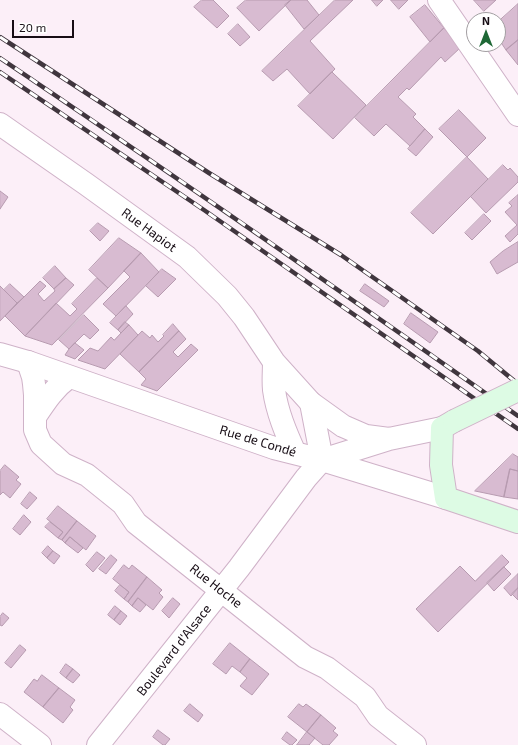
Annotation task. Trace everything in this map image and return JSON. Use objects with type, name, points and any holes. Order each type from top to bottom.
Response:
[{"type":"main road","points":[[446,498],[441,465],[448,424],[518,390]]},
{"type":"main road","name":"Rue de Condé","points":[[446,498],[518,522]]},
{"type":"street","points":[[439,0],[518,115]]},
{"type":"street","name":"Rue Hapiot","points":[[0,124],[187,257],[214,283],[240,312],[274,362],[311,402],[343,426],[366,436],[389,439]]},
{"type":"street","name":"Rue de Condé","points":[[0,354],[28,362],[274,448],[322,460],[446,498]]},
{"type":"street","name":"Rue Hoche","points":[[28,362],[33,377],[35,395],[35,430],[41,444],[63,464],[87,474],[123,504],[136,523],[305,657],[327,668],[365,697],[378,716],[415,745]]},
{"type":"street","points":[[274,362],[274,389],[277,406],[286,433],[295,453]]},
{"type":"street","points":[[35,417],[47,398],[69,377]]},
{"type":"street","points":[[311,402],[322,460],[389,439],[448,424]]},
{"type":"street","name":"Boulevard d'Alsace","points":[[98,745],[221,590],[306,478],[322,460]]},
{"type":"street","points":[[0,714],[40,745]]},
{"type":"building","points":[[202,0],[213,0],[229,16],[217,28],[194,7]]},
{"type":"building","points":[[246,0],[291,0],[259,31],[237,8]]},
{"type":"building","points":[[291,0],[307,0],[319,15],[304,29],[285,5]]},
{"type":"building","points":[[335,0],[353,0],[310,41],[335,69],[310,94],[287,69],[273,81],[262,71]]},
{"type":"building","points":[[372,0],[383,0],[377,6]]},
{"type":"building","points":[[391,0],[408,0],[399,9]]},
{"type":"building","points":[[474,0],[496,0],[484,11]]},
{"type":"building","points":[[518,4],[518,40],[506,50],[506,15]]},
{"type":"building","points":[[425,5],[444,28],[430,42],[410,17]]},
{"type":"building","points":[[238,24],[250,37],[240,46],[228,34]]},
{"type":"building","points":[[444,28],[460,48],[445,62],[441,57],[409,90],[407,88],[398,97],[416,114],[413,117],[425,129],[410,146],[386,124],[374,136],[355,118]]},
{"type":"building","points":[[518,40],[518,65],[506,50]]},
{"type":"building","points":[[332,72],[366,105],[333,139],[298,106]]},
{"type":"building","points":[[459,110],[486,138],[467,157],[439,129]]},
{"type":"building","points":[[425,129],[433,137],[416,156],[408,149]]},
{"type":"building","points":[[467,157],[488,179],[433,234],[411,213]]},
{"type":"building","points":[[503,165],[508,170],[510,168],[518,177],[518,182],[486,213],[471,197]]},
{"type":"building","points":[[0,191],[8,197],[0,209]]},
{"type":"building","points":[[518,195],[518,234],[510,242],[505,236],[517,225],[505,212],[512,206],[509,203]]},
{"type":"building","points":[[484,214],[491,221],[472,240],[465,233]]},
{"type":"building","points":[[98,223],[109,231],[100,241],[90,231]]},
{"type":"building","points":[[119,238],[141,253],[108,288],[89,270]]},
{"type":"building","points":[[518,242],[518,262],[497,274],[490,262],[503,251]]},
{"type":"building","points":[[141,253],[159,272],[116,316],[103,304],[130,277],[124,271]]},
{"type":"building","points":[[55,266],[66,278],[54,289],[43,278]]},
{"type":"building","points":[[162,269],[176,279],[158,297],[146,286]]},
{"type":"building","points":[[66,278],[74,285],[25,336],[5,316],[40,281],[46,286],[38,294],[44,301]]},
{"type":"building","points":[[97,278],[108,288],[52,345],[25,336],[56,303],[70,316],[77,309],[72,304]]},
{"type":"building","points":[[10,284],[24,297],[17,303],[4,290]]},
{"type":"building","points":[[365,284],[389,301],[384,307],[360,291]]},
{"type":"building","points":[[0,286],[17,303],[0,321]]},
{"type":"building","points":[[126,306],[133,314],[118,330],[110,323]]},
{"type":"building","points":[[411,313],[438,332],[430,343],[404,324]]},
{"type":"building","points":[[84,315],[99,330],[90,339],[84,334],[69,349],[59,340]]},
{"type":"building","points":[[125,322],[129,325],[121,333],[118,330]]},
{"type":"building","points":[[173,324],[179,331],[139,372],[120,354],[142,331],[150,338],[152,335],[158,342]]},
{"type":"building","points":[[129,325],[138,335],[105,369],[78,360],[90,348],[98,351],[111,337],[114,340]]},
{"type":"building","points":[[179,331],[186,339],[173,352],[178,357],[191,344],[198,350],[157,391],[141,385],[146,379],[139,372]]},
{"type":"building","points":[[75,343],[84,350],[75,359],[65,355]]},
{"type":"building","points":[[513,454],[518,457],[518,471],[510,469],[504,497],[475,491]]},
{"type":"building","points":[[5,465],[19,477],[16,480],[21,484],[10,498],[3,492],[0,495],[0,471]]},
{"type":"building","points":[[510,469],[518,471],[518,499],[504,497]]},
{"type":"building","points":[[30,492],[37,498],[27,509],[21,504]]},
{"type":"building","points":[[58,506],[77,521],[62,540],[58,538],[63,532],[47,519]]},
{"type":"building","points":[[24,515],[31,522],[20,535],[13,529]]},
{"type":"building","points":[[77,521],[96,536],[86,550],[70,537],[65,543],[62,540]]},
{"type":"building","points":[[50,522],[63,532],[58,538],[45,527]]},
{"type":"building","points":[[70,537],[83,548],[78,553],[65,543]]},
{"type":"building","points":[[48,546],[53,551],[47,558],[42,553]]},
{"type":"building","points":[[53,551],[60,556],[54,564],[47,558]]},
{"type":"building","points":[[97,552],[105,558],[93,572],[86,565]]},
{"type":"building","points":[[111,555],[117,560],[106,574],[99,569]]},
{"type":"building","points":[[502,555],[509,562],[438,632],[416,609],[460,566],[475,581]]},
{"type":"building","points":[[124,565],[129,569],[132,565],[147,577],[128,602],[124,599],[129,592],[113,579]]},
{"type":"building","points":[[504,567],[511,574],[494,591],[487,583]]},
{"type":"building","points":[[518,574],[518,588],[511,596],[504,588]]},
{"type":"building","points":[[147,577],[162,590],[159,593],[163,597],[153,610],[138,598],[132,606],[128,602]]},
{"type":"building","points":[[120,585],[129,592],[124,599],[115,591]]},
{"type":"building","points":[[518,588],[518,600],[512,594]]},
{"type":"building","points":[[138,598],[146,605],[140,612],[132,606]]},
{"type":"building","points":[[173,598],[180,604],[169,618],[162,611]]},
{"type":"building","points":[[115,606],[121,611],[114,620],[108,615]]},
{"type":"building","points":[[121,611],[127,616],[120,625],[114,620]]},
{"type":"building","points":[[3,613],[9,618],[2,626],[0,625],[0,617]]},
{"type":"building","points":[[230,643],[250,659],[240,672],[232,666],[226,674],[213,664]]},
{"type":"building","points":[[20,645],[26,650],[11,668],[5,663]]},
{"type":"building","points":[[250,659],[269,674],[252,695],[240,686],[247,678],[240,672]]},
{"type":"building","points":[[66,664],[73,669],[66,678],[60,673]]},
{"type":"building","points":[[73,669],[80,675],[73,683],[66,678]]},
{"type":"building","points":[[42,675],[59,688],[43,707],[24,692],[34,679],[37,681]]},
{"type":"building","points":[[59,688],[75,700],[70,707],[73,710],[63,723],[43,707]]},
{"type":"building","points":[[190,704],[203,715],[198,722],[184,711]]},
{"type":"building","points":[[299,704],[303,707],[306,704],[321,715],[307,732],[288,717]]},
{"type":"building","points":[[321,715],[336,728],[333,731],[338,735],[329,745],[323,745],[307,732]]},
{"type":"building","points":[[158,730],[170,739],[165,745],[153,737]]},
{"type":"building","points":[[287,732],[297,740],[292,745],[282,739]]},
{"type":"building","points":[[307,732],[315,738],[309,745],[297,745]]},
{"type":"railway","points":[[0,37],[209,173],[341,255],[478,351],[518,384]]},
{"type":"railway","points":[[0,58],[130,146],[518,416]]},
{"type":"railway","points":[[0,72],[204,210],[518,429]]}]
